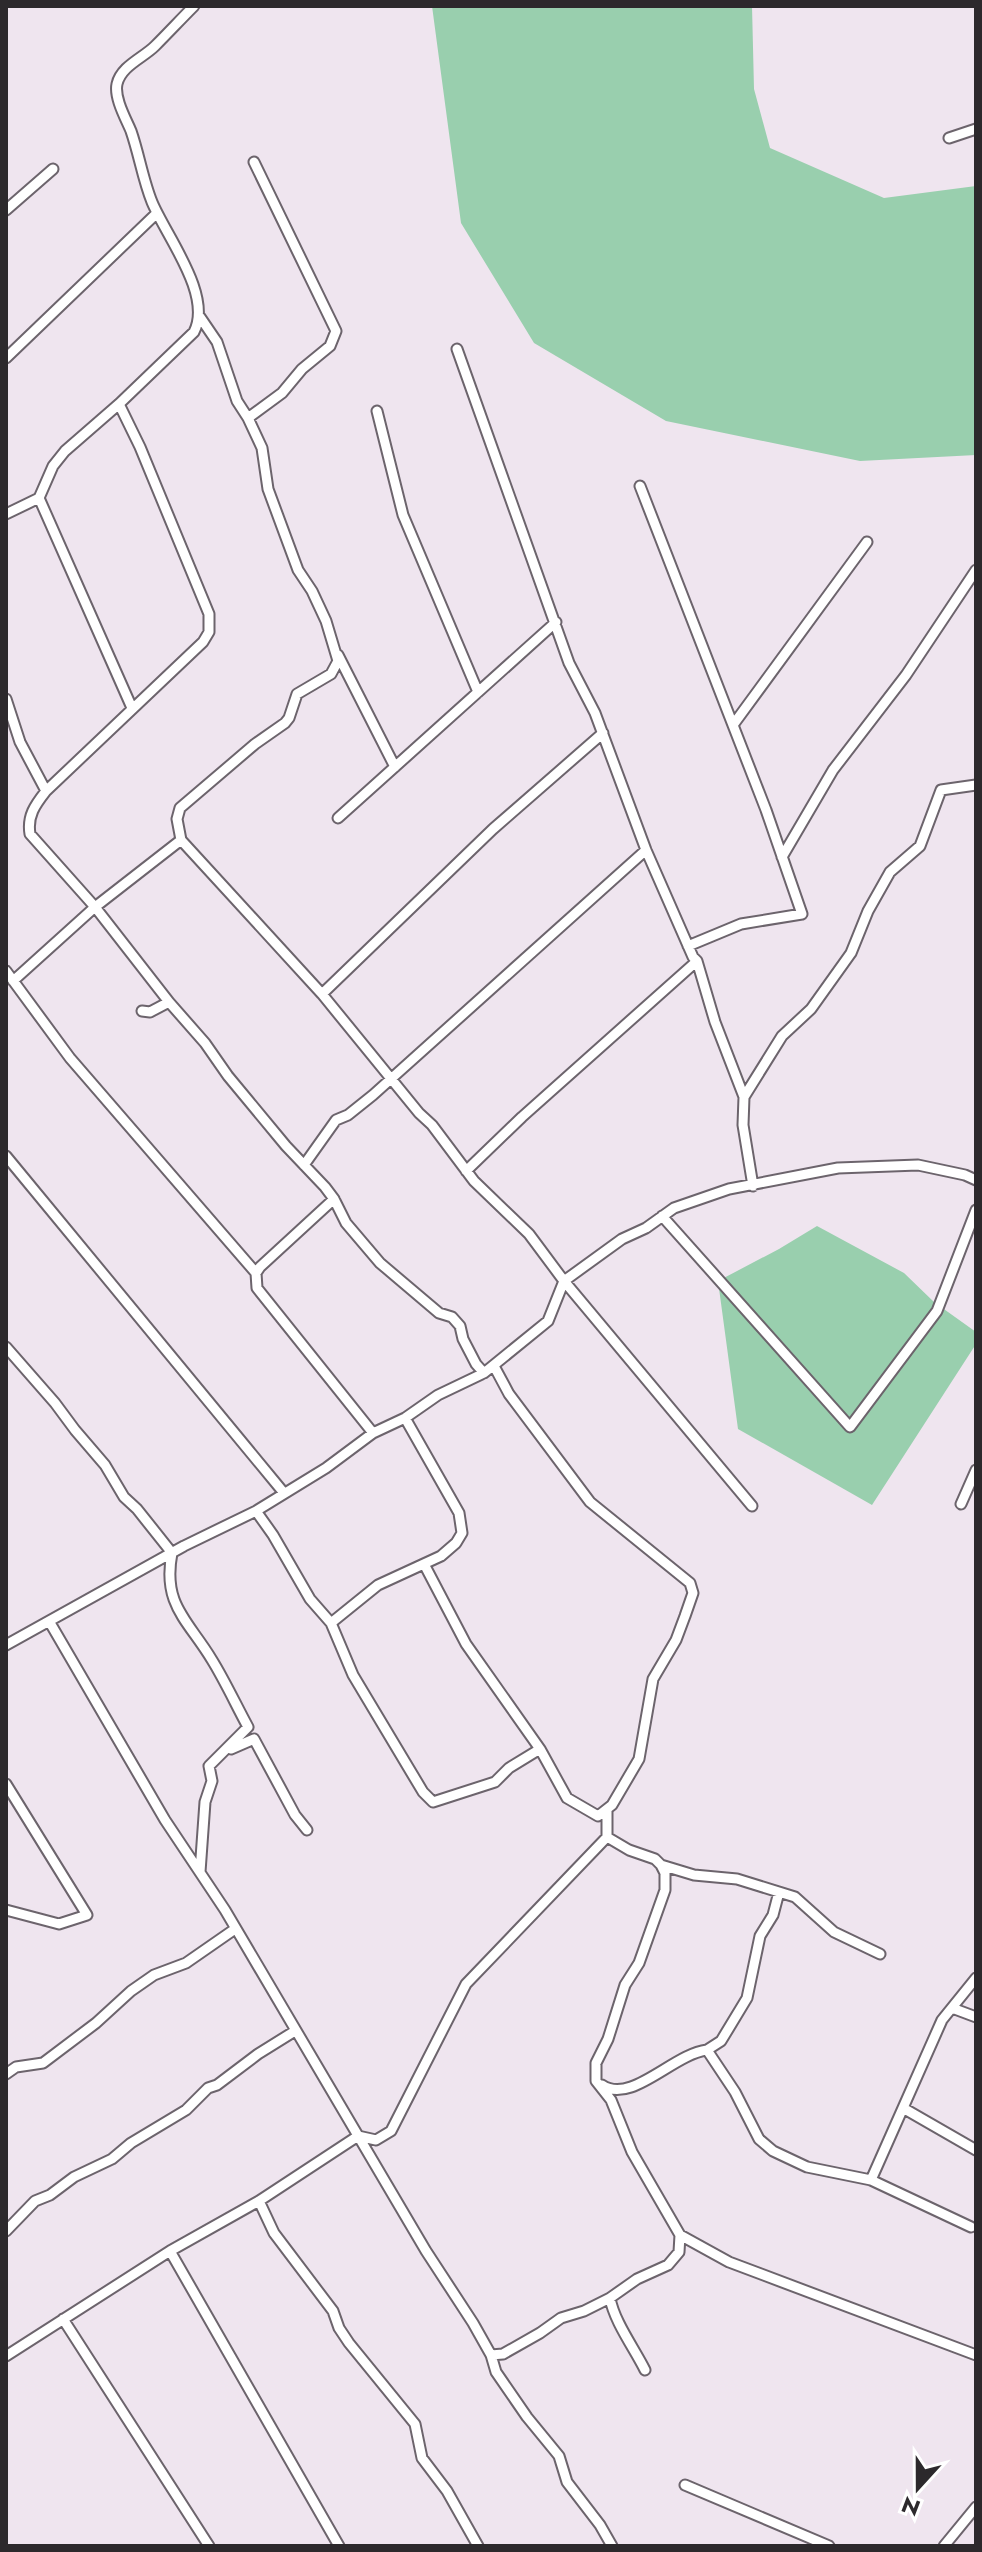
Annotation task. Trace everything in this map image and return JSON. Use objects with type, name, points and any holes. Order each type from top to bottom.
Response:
[{"type":"street","points":[[194,6],[153,48],[133,63],[117,83],[117,91],[157,213],[187,268],[200,317],[217,342],[237,401],[262,448],[268,489],[298,570],[312,591],[338,655],[395,767]]},
{"type":"street","points":[[949,138],[976,129]]},
{"type":"street","points":[[248,418],[282,393],[302,369],[330,346],[336,331],[254,162]]},
{"type":"street","points":[[6,210],[53,169]]},
{"type":"street","points":[[6,358],[157,213]]},
{"type":"street","points":[[6,514],[39,498],[53,466],[65,451],[194,332],[200,317]]},
{"type":"street","points":[[457,349],[569,663],[603,733],[646,850],[697,961],[715,1022],[744,1097],[743,1125],[753,1186]]},
{"type":"street","points":[[119,404],[140,447],[210,622],[203,642],[46,791],[30,815],[30,834],[95,907],[169,1002],[334,1199],[346,1223],[380,1263],[439,1313],[452,1317],[460,1326],[463,1339],[484,1373]]},
{"type":"street","points":[[377,411],[403,515],[478,692]]},
{"type":"street","points":[[640,486],[802,914],[741,924],[688,946]]},
{"type":"street","points":[[39,498],[132,708]]},
{"type":"street","points":[[733,725],[867,542]]},
{"type":"street","points":[[782,857],[833,770],[906,675],[976,570]]},
{"type":"street","points":[[338,818],[556,622]]},
{"type":"street","points":[[338,655],[336,668],[331,674],[297,694],[285,723],[255,744],[180,808],[177,819],[181,840],[322,994],[432,1125],[466,1171],[529,1234],[564,1281],[752,1506]]},
{"type":"street","points":[[6,699],[20,742],[46,791]]},
{"type":"street","points":[[322,994],[493,829],[603,733]]},
{"type":"street","points":[[744,1097],[782,1036],[811,1009],[834,980],[851,953],[868,911],[890,872],[920,846],[941,790],[976,785]]},
{"type":"street","points":[[13,981],[95,907],[181,840]]},
{"type":"street","points":[[304,1165],[336,1120],[348,1115],[391,1079],[646,850]]},
{"type":"street","points":[[466,1171],[697,961]]},
{"type":"street","points":[[6,971],[80,1070],[256,1273],[257,1288],[373,1433]]},
{"type":"street","points":[[142,1011],[150,1012],[169,1002]]},
{"type":"street","points":[[6,1156],[284,1493]]},
{"type":"street","points":[[6,1645],[172,1553],[256,1511],[326,1468],[373,1433],[405,1418],[438,1395],[484,1373],[548,1321],[564,1281],[622,1239],[687,1203],[729,1189],[838,1168],[918,1165],[976,1177]]},
{"type":"street","points":[[256,1273],[334,1199]]},
{"type":"street","points":[[662,1216],[850,1427],[937,1311],[976,1210]]},
{"type":"street","points":[[6,1347],[105,1465],[124,1497],[172,1553],[170,1586],[181,1618],[212,1659],[248,1727],[209,1766]]},
{"type":"street","points":[[424,1564],[480,1667],[540,1749],[567,1798],[598,1816],[607,1811],[639,1759],[653,1679],[676,1640],[693,1593],[690,1583],[590,1502],[509,1394],[494,1366]]},
{"type":"street","points":[[331,1623],[378,1585],[441,1556],[462,1533],[462,1523],[405,1418]]},
{"type":"street","points":[[961,1504],[976,1470]]},
{"type":"street","points":[[256,1511],[310,1599],[331,1623],[353,1675],[423,1792],[433,1802],[495,1782],[509,1768],[540,1749]]},
{"type":"street","points":[[49,1621],[165,1820],[235,1929],[491,2355],[496,2372],[559,2456],[567,2482],[612,2546]]},
{"type":"street","points":[[209,1766],[236,1745],[254,1739],[295,1815],[307,1830]]},
{"type":"street","points":[[200,1872],[205,1802],[212,1781],[209,1766]]},
{"type":"street","points":[[6,1784],[87,1915],[59,1924],[6,1910]]},
{"type":"street","points":[[6,2356],[170,2251],[259,2201],[358,2136],[376,2140],[391,2131],[466,1984],[607,1837],[607,1811]]},
{"type":"street","points":[[607,1837],[661,1865],[694,1875],[737,1879],[795,1897],[834,1932],[880,1954]]},
{"type":"street","points":[[661,1865],[665,1873],[665,1890],[639,1963],[625,1985],[608,2039],[596,2063],[596,2081],[611,2100],[632,2152],[680,2235],[729,2262],[976,2355]]},
{"type":"street","points":[[596,2081],[610,2091],[644,2083],[664,2067],[721,2041],[747,1998],[760,1936],[773,1915],[779,1892]]},
{"type":"street","points":[[6,2074],[16,2067],[43,2063],[142,1983],[186,1963],[235,1929]]},
{"type":"street","points":[[871,2180],[942,2020],[976,1978]]},
{"type":"street","points":[[952,2008],[976,2017]]},
{"type":"street","points":[[6,2231],[35,2201],[112,2159],[131,2143],[186,2110],[208,2088],[217,2085],[295,2031]]},
{"type":"street","points":[[707,2050],[735,2092],[759,2139],[773,2151],[807,2167],[871,2180],[971,2227]]},
{"type":"street","points":[[903,2108],[976,2150]]},
{"type":"street","points":[[259,2201],[274,2233],[333,2311],[349,2343],[415,2424],[422,2458],[447,2491],[478,2546]]},
{"type":"street","points":[[491,2355],[503,2354],[561,2318],[584,2311],[637,2279],[668,2265],[679,2252],[680,2235]]},
{"type":"street","points":[[170,2251],[339,2546]]},
{"type":"street","points":[[610,2298],[613,2315],[624,2328],[645,2370]]},
{"type":"street","points":[[63,2319],[209,2546]]},
{"type":"street","points":[[685,2485],[829,2546]]},
{"type":"street","points":[[944,2546],[976,2507]]},
{"type":"green space","points":[[432,6],[752,6],[754,89],[770,148],[884,198],[976,186],[976,455],[860,461],[666,421],[534,343],[461,223]]},
{"type":"green space","points":[[817,1226],[904,1273],[934,1302],[976,1332],[976,1344],[872,1505],[738,1429],[718,1281]]}]
